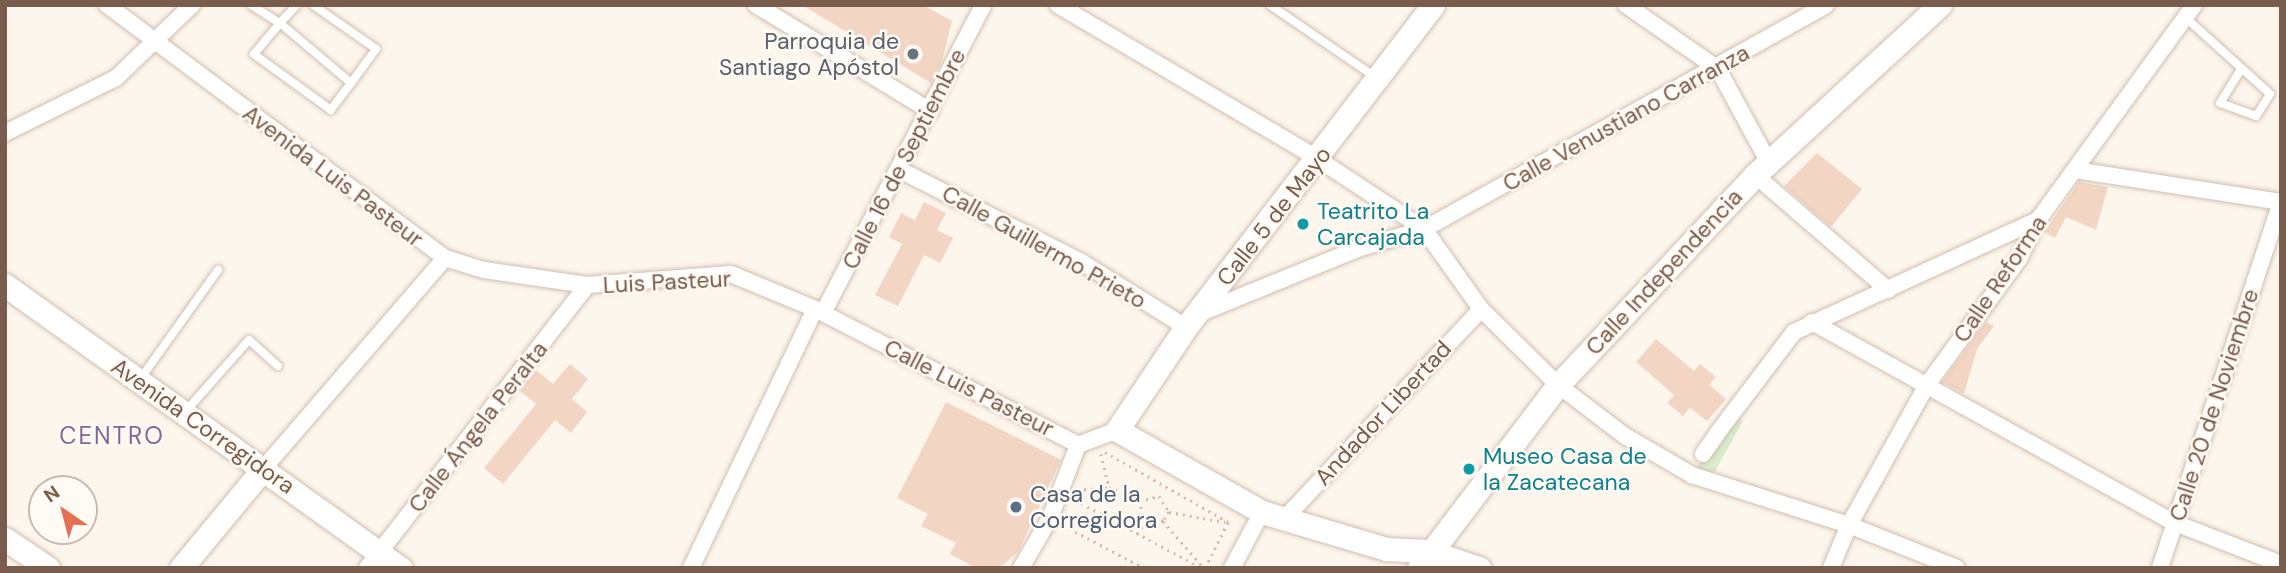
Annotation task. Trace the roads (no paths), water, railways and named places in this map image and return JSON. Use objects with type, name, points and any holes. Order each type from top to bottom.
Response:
[{"type":"street","name":"Avenida Luis Pasteur","points":[[107,5],[155,44],[445,258],[484,270],[587,285]]},
{"type":"street","points":[[5,133],[85,97],[155,44],[192,5]]},
{"type":"street","points":[[756,5],[930,111]]},
{"type":"street","name":"Calle 16 de Septiembre","points":[[691,568],[819,311],[900,170],[984,5]]},
{"type":"street","points":[[1058,5],[1318,159],[1424,229],[1481,309],[1558,385],[1625,436],[1692,475],[1849,525],[1957,568]]},
{"type":"street","name":"Calle 5 de Mayo","points":[[1107,435],[1192,321],[1380,80],[1433,5]]},
{"type":"street","points":[[1626,5],[1718,69],[1762,169],[1888,290]]},
{"type":"street","name":"Calle Venustiano Carranza","points":[[1192,321],[1357,249],[1424,229],[1718,69],[1826,5]]},
{"type":"street","name":"Calle Independencia","points":[[1424,560],[1558,385],[1762,169],[1940,5]]},
{"type":"street","name":"Calle Reforma","points":[[1831,568],[1849,525],[1927,385],[2019,259],[2038,220],[2190,11]]},
{"type":"street","name":"Calle Guillermo Prieto","points":[[900,170],[1192,321]]},
{"type":"street","points":[[2075,170],[2281,202]]},
{"type":"street","name":"Calle 20 de Noviembre","points":[[2160,568],[2281,202]]},
{"type":"street","points":[[1703,454],[1794,331],[1888,290],[1992,238],[2038,220]]},
{"type":"street","points":[[181,568],[445,258]]},
{"type":"street","name":"Luis Pasteur","points":[[587,285],[731,274],[819,311]]},
{"type":"street","name":"Avenida Corregidora","points":[[5,285],[263,469],[374,559],[401,568]]},
{"type":"street","name":"Calle Ángela Peralta","points":[[374,559],[587,285]]},
{"type":"street","name":"Andador Libertad","points":[[1286,517],[1481,309]]},
{"type":"street","name":"Calle Luis Pasteur","points":[[819,311],[1079,445],[1107,435]]},
{"type":"street","points":[[1812,322],[2175,523],[2281,564]]},
{"type":"street","points":[[1107,435],[1262,512],[1424,560],[1479,568]]},
{"type":"street","points":[[1021,568],[1050,518],[1079,445]]},
{"type":"street","points":[[1232,568],[1262,512]]},
{"type":"street","points":[[5,538],[48,568]]},
{"type":"lane","points":[[251,5],[267,9],[351,83]]},
{"type":"lane","points":[[297,5],[254,54],[331,110],[376,49],[313,5]]},
{"type":"lane","points":[[1270,5],[1380,80]]},
{"type":"lane","points":[[2190,11],[2241,69],[2270,94],[2256,116],[2220,103],[2241,69]]},
{"type":"lane","points":[[135,378],[218,270]]},
{"type":"lane","points":[[182,410],[249,340],[278,366]]},
{"type":"place","name":"Parroquia de Santiago Apóstol","points":[[913,54]]},
{"type":"place","name":"Teatrito La Carcajada","points":[[1303,224]]},
{"type":"place","name":"Museo Casa de la Zacatecana","points":[[1469,469]]},
{"type":"place","name":"Casa de la Corregidora","points":[[1016,507]]},
{"type":"district","name":"CENTRO","points":[[112,436]]}]
